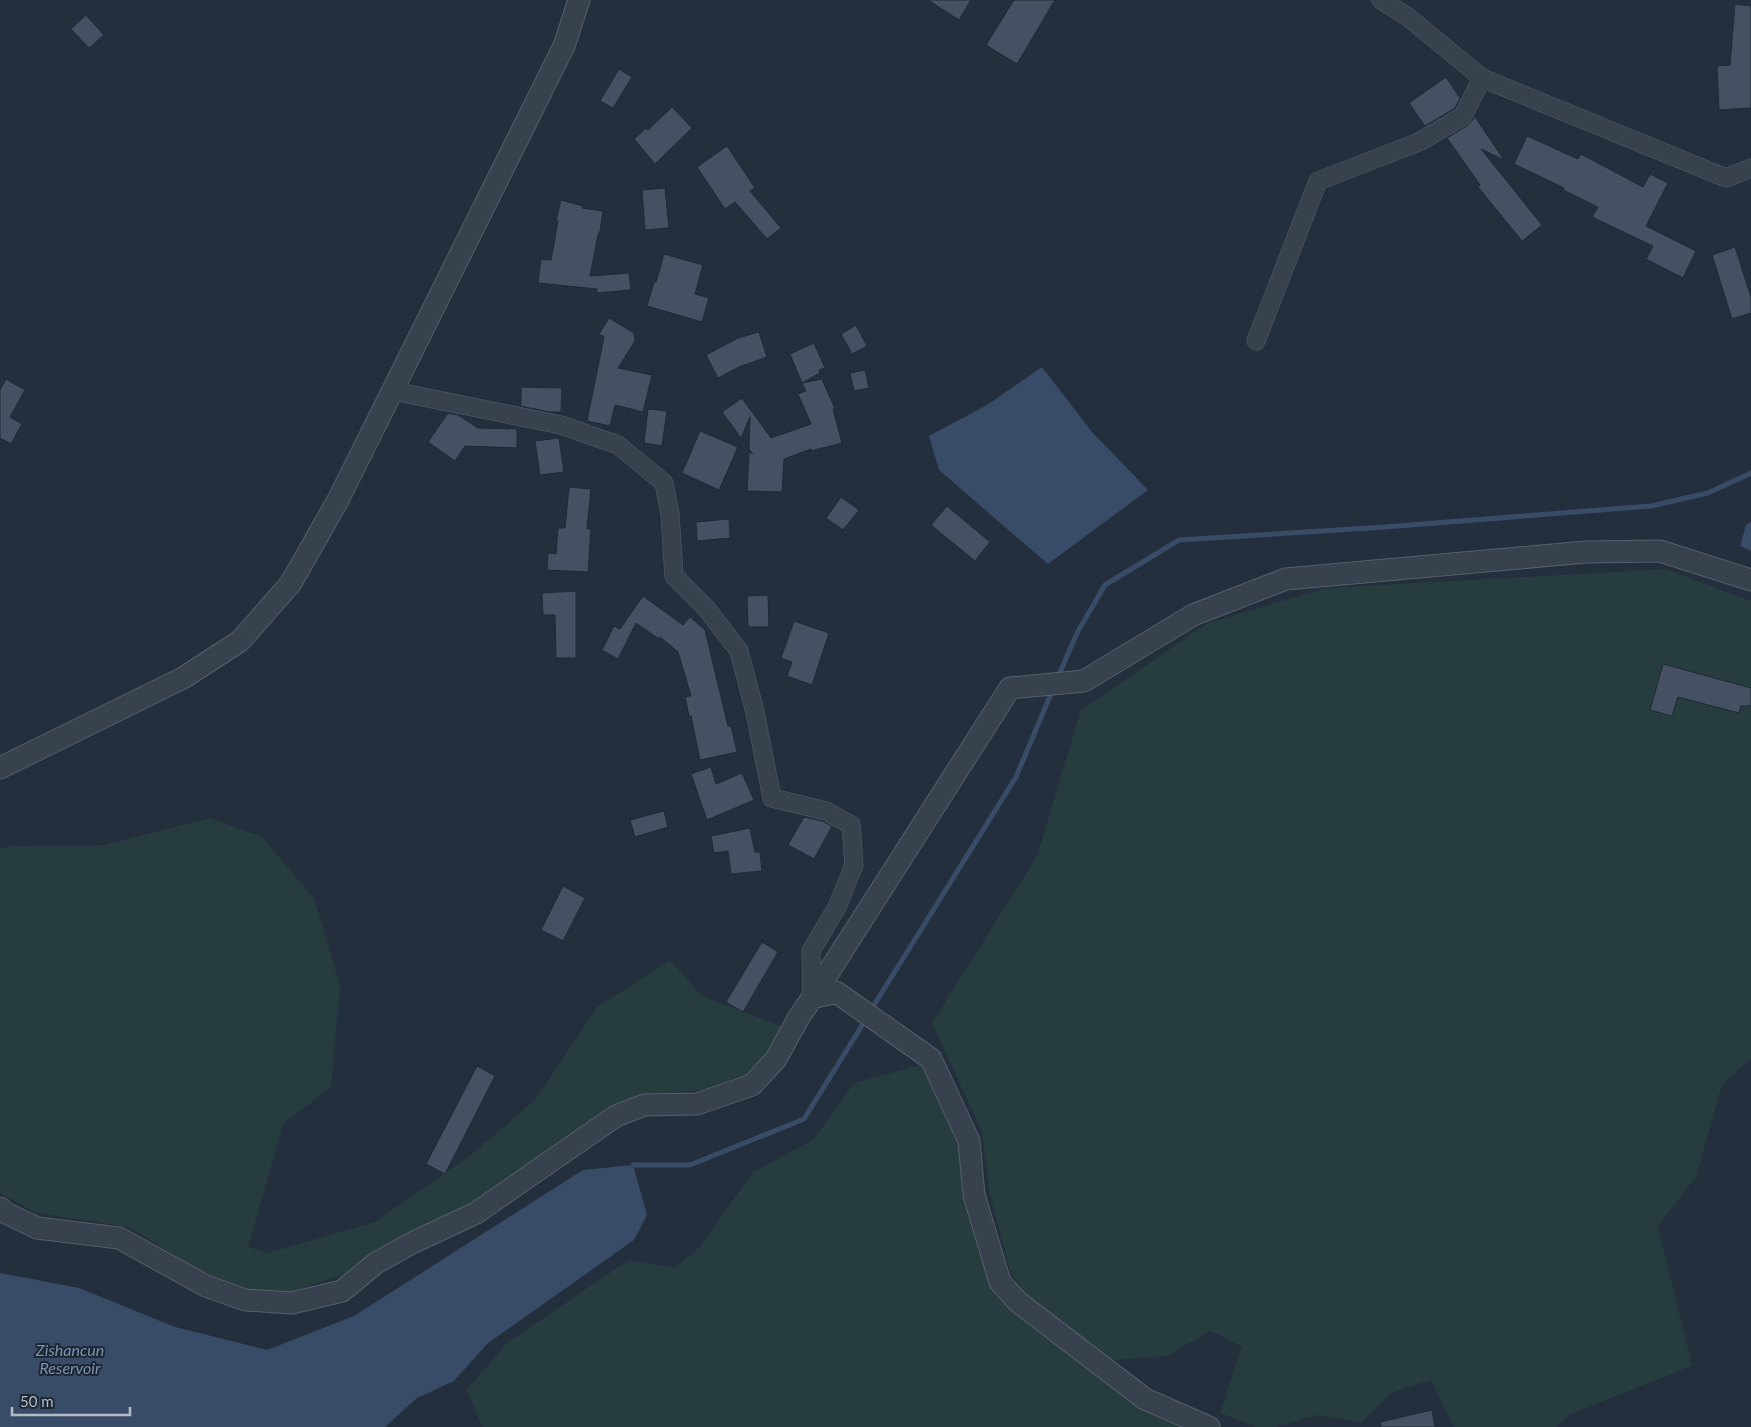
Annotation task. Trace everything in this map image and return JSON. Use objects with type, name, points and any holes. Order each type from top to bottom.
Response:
[{"type":"street","points":[[0,768],[183,678],[240,641],[291,583],[338,500],[564,46],[579,0]]},
{"type":"street","points":[[1381,0],[1408,17],[1482,78],[1726,178],[1751,168]]},
{"type":"street","points":[[1256,341],[1318,182],[1419,142],[1463,116],[1482,78]]},
{"type":"street","points":[[393,390],[561,425],[618,445],[664,483],[670,514],[674,576],[706,608],[739,651],[755,712],[772,798],[826,811],[851,825],[854,865],[837,907],[811,951],[812,998]]},
{"type":"street","points":[[0,1208],[4,1212],[37,1228],[119,1238],[206,1286],[245,1300],[292,1303],[342,1291],[376,1263],[476,1212],[616,1116],[644,1105],[698,1104],[752,1085],[776,1059],[799,1017],[1010,688],[1084,681],[1193,615],[1286,579],[1586,552],[1660,551],[1751,580]]},
{"type":"street","points":[[812,998],[836,992],[931,1059],[968,1141],[974,1195],[1000,1282],[1018,1302],[1145,1399],[1209,1427]]},
{"type":"green space","points":[[1666,569],[1751,601],[1751,1058],[1722,1085],[1696,1177],[1658,1226],[1692,1366],[1570,1414],[1557,1427],[1454,1427],[1431,1380],[1391,1393],[1362,1422],[1316,1415],[1276,1427],[1256,1427],[1220,1413],[1242,1346],[1210,1331],[1167,1356],[1113,1360],[1032,1301],[1010,1272],[989,1190],[982,1132],[932,1023],[1037,856],[1081,710],[1208,623],[1326,588]]},
{"type":"green space","points":[[210,818],[262,837],[314,898],[340,986],[331,1087],[283,1124],[248,1247],[268,1253],[375,1222],[471,1155],[537,1098],[597,1007],[670,960],[702,996],[784,1027],[758,1072],[705,1090],[676,1092],[613,1105],[475,1203],[350,1272],[293,1291],[256,1292],[216,1280],[129,1227],[36,1213],[0,1193],[0,849],[11,846],[104,845]]},
{"type":"green space","points":[[920,1065],[961,1142],[962,1195],[996,1297],[1023,1320],[1142,1409],[1180,1427],[482,1427],[467,1389],[508,1342],[629,1260],[674,1268],[698,1249],[753,1172],[813,1140],[854,1083]]},
{"type":"water","points":[[1042,367],[1092,432],[1148,490],[1048,564],[939,470],[929,436],[987,405]]},
{"type":"water","points":[[1751,522],[1751,551],[1740,546],[1746,525]]},
{"type":"water","name":"Zishancun Reservoir","points":[[633,1165],[647,1215],[634,1240],[488,1343],[454,1381],[417,1398],[385,1427],[0,1427],[0,1273],[79,1288],[175,1327],[267,1350],[354,1316],[583,1170]]},
{"type":"building","points":[[928,0],[971,0],[959,20]]},
{"type":"building","points":[[1014,0],[1055,0],[1017,64],[986,45]]},
{"type":"building","points":[[1735,4],[1751,6],[1751,108],[1719,110],[1717,66],[1730,65]]},
{"type":"building","points":[[86,15],[104,35],[89,48],[71,29]]},
{"type":"building","points":[[619,69],[632,77],[613,108],[600,101]]},
{"type":"building","points":[[1446,77],[1460,98],[1455,108],[1425,126],[1409,103]]},
{"type":"building","points":[[672,107],[692,128],[655,164],[634,139],[646,128],[648,130]]},
{"type":"building","points":[[1475,117],[1504,160],[1481,149],[1542,225],[1522,241],[1478,187],[1480,185],[1447,138],[1468,125]]},
{"type":"building","points":[[1527,136],[1578,159],[1581,154],[1643,187],[1650,174],[1668,183],[1646,226],[1696,251],[1683,278],[1646,259],[1653,246],[1592,217],[1598,207],[1514,164]]},
{"type":"building","points":[[727,146],[755,188],[750,191],[781,228],[767,239],[735,202],[725,209],[697,167]]},
{"type":"building","points":[[665,188],[669,228],[645,230],[642,190]]},
{"type":"building","points":[[561,200],[583,206],[582,208],[603,211],[590,276],[629,273],[631,290],[597,293],[597,289],[538,283],[541,259],[551,260]]},
{"type":"building","points":[[1735,247],[1751,297],[1751,313],[1732,319],[1712,255]]},
{"type":"building","points":[[664,254],[703,265],[695,294],[709,298],[702,322],[647,306]]},
{"type":"building","points":[[609,318],[634,333],[635,341],[618,368],[652,375],[643,412],[615,405],[610,426],[587,421],[604,337],[599,334]]},
{"type":"building","points":[[856,325],[867,346],[852,354],[841,334]]},
{"type":"building","points":[[759,332],[767,357],[739,367],[718,378],[706,355],[738,338]]},
{"type":"building","points":[[814,343],[825,368],[819,370],[820,373],[802,383],[790,354]]},
{"type":"building","points":[[865,370],[869,388],[854,391],[850,373]]},
{"type":"building","points":[[6,379],[25,390],[10,417],[22,424],[11,444],[0,438],[0,390]]},
{"type":"building","points":[[822,379],[835,409],[833,409],[842,443],[811,451],[811,449],[784,459],[782,492],[747,491],[749,452],[753,454],[749,449],[750,417],[741,438],[722,412],[742,398],[771,438],[811,424],[798,394],[806,391],[802,383]]},
{"type":"building","points":[[521,387],[562,388],[561,412],[549,412],[521,406]]},
{"type":"building","points":[[648,409],[667,411],[662,446],[644,443]]},
{"type":"building","points":[[448,413],[458,415],[478,428],[517,429],[517,448],[465,446],[455,461],[428,442]]},
{"type":"building","points":[[700,431],[738,447],[719,490],[682,473]]},
{"type":"building","points":[[559,438],[564,472],[540,475],[535,441]]},
{"type":"building","points":[[569,487],[591,489],[587,529],[591,529],[588,572],[547,570],[548,553],[556,554],[558,528],[565,528]]},
{"type":"building","points":[[841,497],[859,510],[843,530],[826,518]]},
{"type":"building","points":[[947,506],[990,542],[975,561],[931,525]]},
{"type":"building","points":[[729,519],[730,538],[697,541],[696,522]]},
{"type":"building","points":[[576,591],[576,658],[556,658],[555,615],[543,615],[542,593]]},
{"type":"building","points":[[768,595],[769,627],[748,627],[747,596]]},
{"type":"building","points":[[643,596],[683,625],[690,617],[705,630],[728,726],[731,726],[737,752],[700,760],[685,697],[691,696],[678,652],[660,637],[659,639],[636,623],[618,659],[602,650],[614,626],[620,629]]},
{"type":"building","points":[[794,621],[829,633],[812,685],[787,676],[792,662],[781,658]]},
{"type":"building","points":[[1663,664],[1751,688],[1751,706],[1741,706],[1739,713],[1678,697],[1672,716],[1650,710]]},
{"type":"building","points":[[711,767],[716,784],[742,773],[754,800],[707,820],[691,774]]},
{"type":"building","points":[[664,811],[668,827],[635,837],[630,820]]},
{"type":"building","points":[[804,817],[822,821],[832,826],[814,859],[788,845]]},
{"type":"building","points":[[750,828],[755,852],[760,852],[762,871],[731,874],[728,851],[714,853],[711,836]]},
{"type":"building","points":[[563,886],[585,898],[563,941],[541,930]]},
{"type":"building","points":[[762,942],[778,952],[743,1012],[726,1002]]},
{"type":"building","points":[[477,1066],[495,1076],[445,1174],[426,1164]]},
{"type":"building","points":[[1432,1410],[1435,1427],[1381,1427],[1380,1422]]},
{"type":"waterway","points":[[1058,677],[1077,633],[1105,585],[1179,540],[1385,527],[1651,506],[1708,493],[1751,473]]},
{"type":"waterway","points":[[871,1010],[1016,777],[1053,689]]},
{"type":"waterway","points":[[633,1165],[690,1165],[804,1119],[866,1019]]}]
